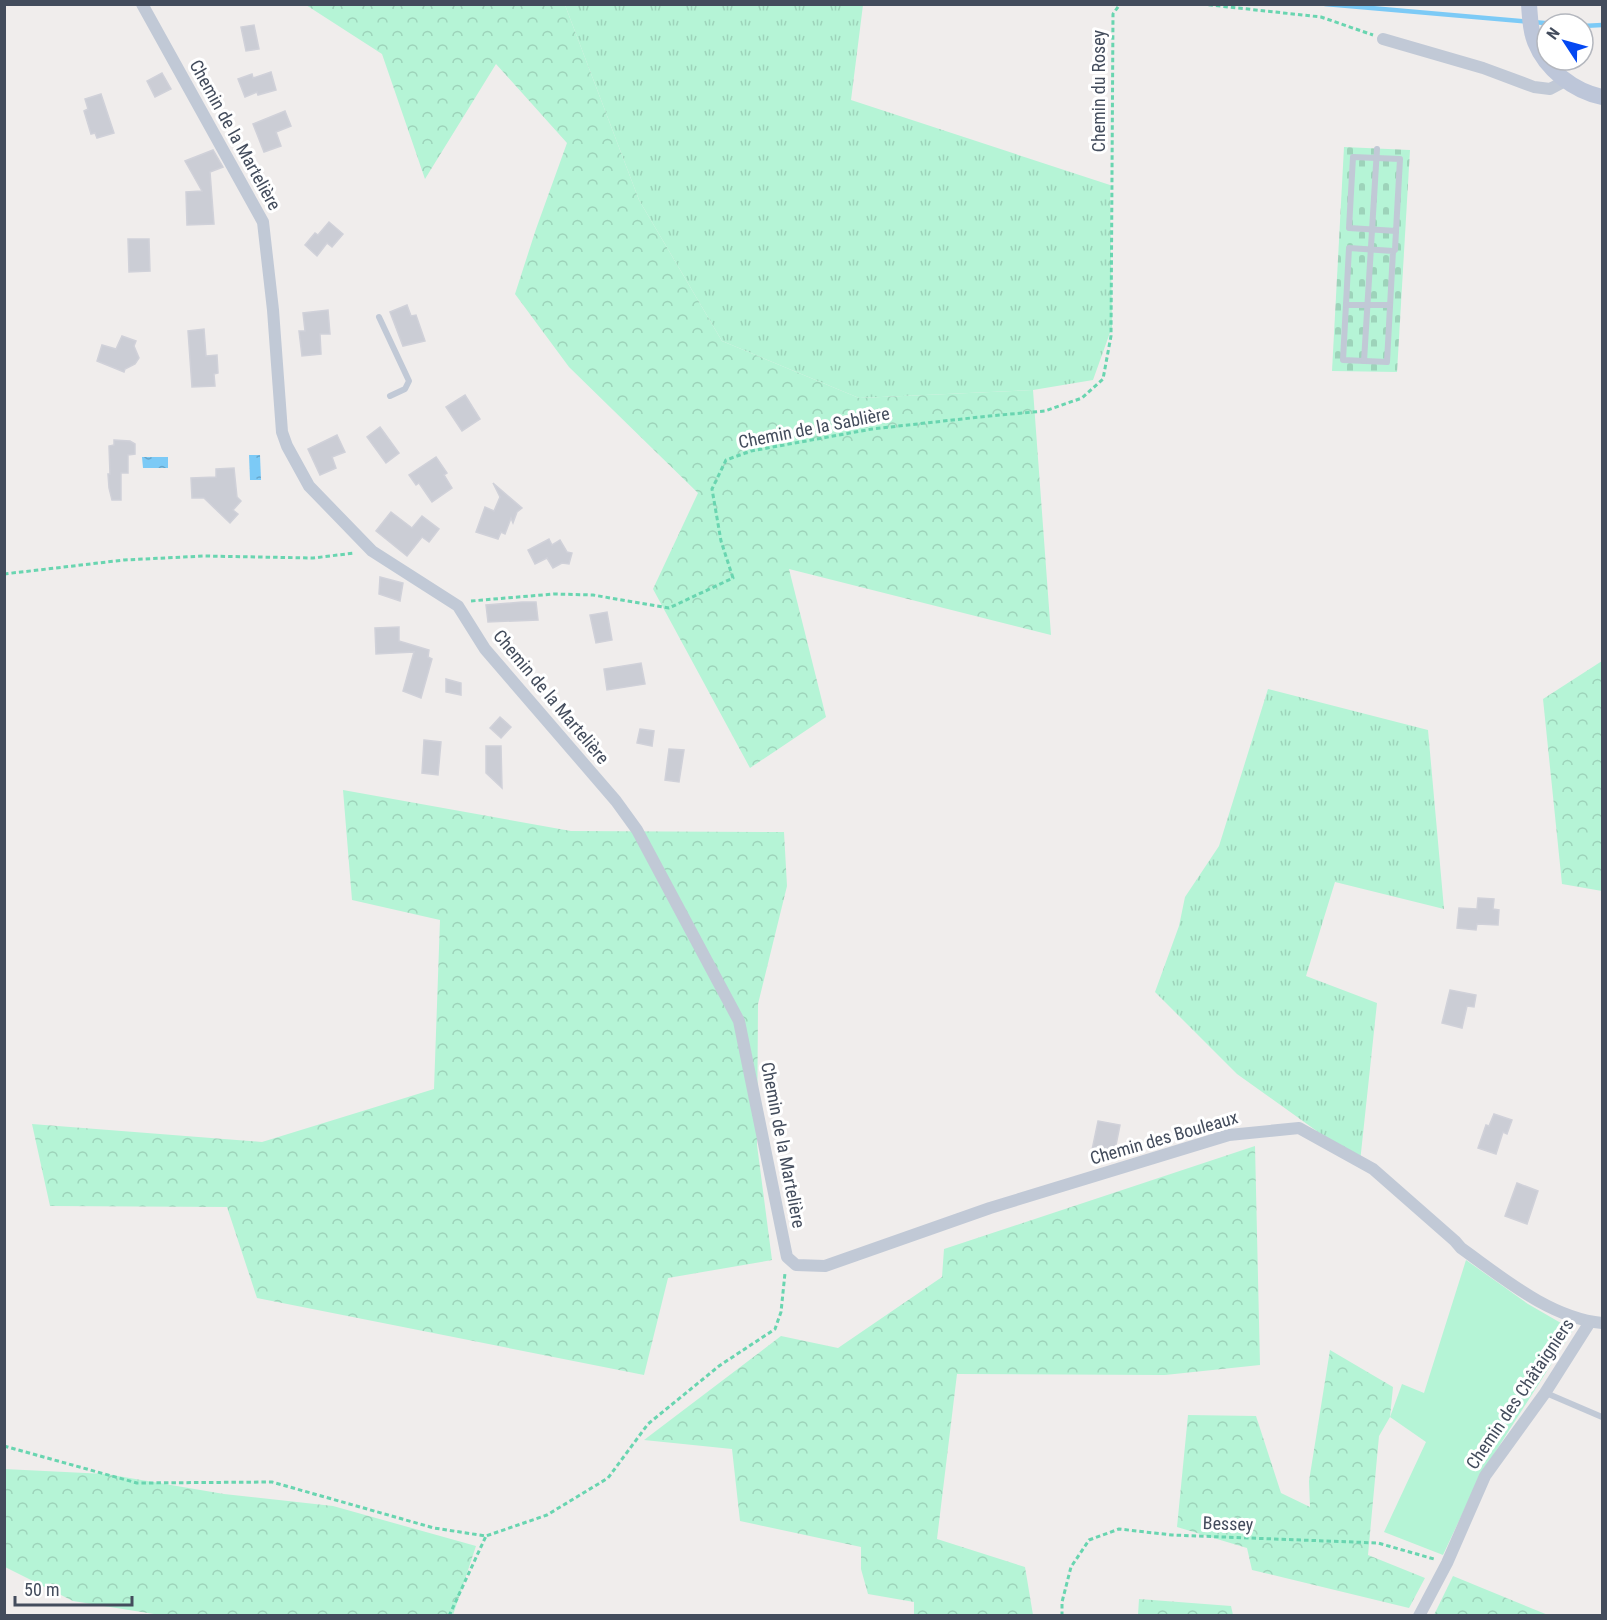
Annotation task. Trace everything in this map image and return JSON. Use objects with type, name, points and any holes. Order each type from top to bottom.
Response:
[{"type":"main road","points":[[1529,4],[1535,44],[1547,62],[1565,81],[1587,94],[1602,97]]},
{"type":"street","name":"Chemin de la Martelière","points":[[142,4],[263,222],[273,310],[282,432],[287,446],[309,486],[372,551],[458,606],[485,649],[616,801],[637,830],[739,1021],[791,1261]]},
{"type":"street","points":[[1383,39],[1483,68],[1534,87],[1550,89],[1565,81]]},
{"type":"street","name":"Chemin des Bouleaux","points":[[791,1261],[825,1266],[990,1208],[1229,1135],[1299,1128],[1373,1169],[1461,1248],[1534,1300],[1596,1322]]},
{"type":"street","name":"Chemin des Châtaigniers","points":[[1419,1616],[1447,1563],[1485,1476],[1596,1322]]},
{"type":"lane","points":[[1364,361],[1377,149]]},
{"type":"lane","points":[[1393,250],[1349,248],[1343,360],[1387,362],[1393,250],[1395,250],[1400,159],[1353,157],[1349,228],[1396,231]]},
{"type":"lane","points":[[1346,305],[1390,305]]},
{"type":"lane","points":[[379,317],[409,381],[405,388],[390,396]]},
{"type":"lane","points":[[1545,1393],[1602,1417]]},
{"type":"path","name":"Chemin du Rosey","points":[[1113,179],[1113,14],[1120,4]]},
{"type":"path","points":[[1201,4],[1321,17],[1383,39]]},
{"type":"path","name":"Chemin de la Sablière","points":[[458,606],[467,601],[554,594],[593,595],[669,608],[733,578],[720,541],[712,489],[726,460],[751,451],[872,429],[1045,411],[1082,398],[1103,379],[1111,336],[1113,179]]},
{"type":"path","points":[[4,574],[124,560],[204,556],[313,558],[372,551]]},
{"type":"path","points":[[4,1446],[137,1483],[272,1482],[434,1528],[486,1536],[547,1515],[608,1478],[648,1424],[719,1366],[775,1329],[781,1312],[791,1261]]},
{"type":"path","name":"Bessey","points":[[1062,1616],[1062,1602],[1071,1568],[1089,1540],[1119,1529],[1172,1535],[1378,1543],[1447,1563]]},
{"type":"path","points":[[449,1616],[486,1536]]},
{"type":"green space","points":[[306,5],[565,5],[639,200],[722,341],[859,398],[1033,390],[1051,635],[789,569],[826,717],[750,768],[653,589],[698,493],[569,367],[515,294],[567,143],[496,64],[425,179],[382,54]]},
{"type":"green space","points":[[565,5],[863,5],[851,100],[1110,185],[1112,327],[1093,380],[1033,390],[859,398],[722,341],[639,200]]},
{"type":"green space","points":[[1344,147],[1410,150],[1397,372],[1332,371]]},
{"type":"green space","points":[[1602,661],[1602,891],[1562,884],[1543,699]]},
{"type":"green space","points":[[1268,689],[1428,730],[1444,909],[1335,882],[1306,976],[1377,1003],[1360,1162],[1237,1074],[1155,992],[1179,926],[1185,897],[1219,846]]},
{"type":"green space","points":[[343,790],[571,831],[784,832],[787,886],[758,1004],[757,1145],[772,1260],[668,1278],[644,1375],[257,1298],[227,1207],[50,1206],[32,1124],[262,1142],[434,1089],[440,920],[352,900]]},
{"type":"green space","points":[[1255,1146],[1260,1365],[1165,1375],[957,1374],[937,1539],[1025,1567],[1033,1615],[914,1615],[914,1602],[868,1594],[861,1569],[861,1547],[740,1521],[732,1449],[644,1440],[781,1336],[838,1348],[942,1277],[944,1249]]},
{"type":"green space","points":[[1466,1260],[1528,1304],[1573,1330],[1480,1476],[1443,1555],[1384,1532],[1426,1442],[1390,1417],[1402,1384],[1424,1393]]},
{"type":"green space","points":[[1330,1350],[1393,1387],[1390,1417],[1379,1436],[1368,1555],[1425,1578],[1409,1608],[1252,1570],[1247,1548],[1177,1527],[1188,1415],[1256,1416],[1281,1493],[1310,1507],[1309,1481]]},
{"type":"green space","points":[[4,1469],[106,1474],[224,1494],[333,1506],[476,1546],[453,1615],[160,1615],[73,1601],[5,1567]]},
{"type":"green space","points":[[1453,1576],[1548,1615],[1434,1615]]},
{"type":"green space","points":[[1139,1599],[1231,1606],[1233,1615],[1138,1615]]},
{"type":"water","points":[[249,455],[260,455],[261,480],[250,480]]},
{"type":"water","points":[[142,457],[168,457],[168,468],[143,468]]},
{"type":"building","points":[[254,25],[259,49],[246,51],[241,27]]},
{"type":"building","points":[[271,72],[276,90],[258,95],[257,92],[245,97],[238,79],[252,74],[253,78]]},
{"type":"building","points":[[162,73],[171,89],[155,97],[147,81]]},
{"type":"building","points":[[101,94],[114,133],[97,138],[95,133],[91,134],[84,111],[88,109],[85,99]]},
{"type":"building","points":[[285,111],[291,126],[276,132],[281,146],[264,152],[253,124]]},
{"type":"building","points":[[213,150],[223,167],[210,172],[214,224],[187,225],[186,192],[202,191],[185,161]]},
{"type":"building","points":[[329,222],[343,234],[332,247],[327,243],[317,256],[305,245]]},
{"type":"building","points":[[128,239],[149,239],[150,271],[129,272]]},
{"type":"building","points":[[407,305],[411,316],[416,315],[425,341],[403,346],[390,312]]},
{"type":"building","points":[[328,310],[330,334],[320,334],[321,354],[302,356],[299,331],[305,331],[303,313]]},
{"type":"building","points":[[204,329],[206,356],[217,355],[218,373],[214,374],[215,386],[192,387],[188,331]]},
{"type":"building","points":[[122,336],[136,341],[134,346],[139,358],[124,372],[97,361],[102,345],[116,349]]},
{"type":"building","points":[[465,395],[480,419],[462,431],[446,407]]},
{"type":"building","points":[[380,427],[399,453],[386,463],[367,437]]},
{"type":"building","points":[[337,435],[345,452],[332,457],[336,468],[320,475],[308,449]]},
{"type":"building","points":[[114,440],[130,441],[135,444],[135,454],[128,455],[128,473],[121,473],[121,500],[112,500],[109,488],[109,446],[114,445]]},
{"type":"building","points":[[436,457],[447,473],[444,475],[452,488],[432,502],[419,483],[416,485],[409,475]]},
{"type":"building","points":[[234,468],[237,497],[241,501],[233,510],[238,514],[230,523],[204,498],[192,498],[191,478],[216,477],[216,469]]},
{"type":"building","points":[[493,483],[522,508],[517,512],[513,523],[511,518],[505,534],[501,532],[498,539],[476,532],[485,507],[494,511],[500,497]]},
{"type":"building","points":[[391,512],[412,528],[422,516],[439,529],[429,542],[422,537],[407,556],[376,531]]},
{"type":"building","points":[[549,539],[552,545],[560,540],[567,552],[572,553],[569,564],[562,563],[553,568],[547,558],[535,564],[528,550]]},
{"type":"building","points":[[380,577],[403,583],[400,601],[379,594]]},
{"type":"building","points":[[536,602],[538,620],[488,622],[486,605]]},
{"type":"building","points":[[607,612],[612,640],[596,643],[590,615]]},
{"type":"building","points":[[399,627],[399,641],[429,650],[428,657],[432,659],[421,698],[403,691],[414,652],[376,654],[375,628]]},
{"type":"building","points":[[641,663],[645,684],[607,690],[604,669]]},
{"type":"building","points":[[446,679],[461,683],[461,695],[446,692]]},
{"type":"building","points":[[500,717],[511,727],[501,738],[490,728]]},
{"type":"building","points":[[640,729],[654,731],[652,746],[637,743]]},
{"type":"building","points":[[424,740],[441,742],[438,775],[422,773]]},
{"type":"building","points":[[486,746],[501,746],[502,788],[486,773]]},
{"type":"building","points":[[669,749],[684,750],[679,782],[665,780]]},
{"type":"building","points":[[1478,898],[1494,899],[1493,909],[1499,910],[1498,925],[1477,924],[1476,930],[1457,928],[1459,908],[1477,909]]},
{"type":"building","points":[[1450,990],[1476,995],[1474,1007],[1467,1006],[1462,1028],[1442,1023]]},
{"type":"building","points":[[1494,1114],[1512,1120],[1507,1134],[1503,1132],[1496,1154],[1478,1148],[1486,1125],[1489,1126]]},
{"type":"building","points":[[1098,1121],[1120,1125],[1114,1155],[1092,1150]]},
{"type":"building","points":[[1517,1183],[1538,1191],[1527,1224],[1505,1216]]},
{"type":"waterway","points":[[1325,4],[1535,22]]},
{"type":"waterway","points":[[1595,25],[1602,25]]}]
